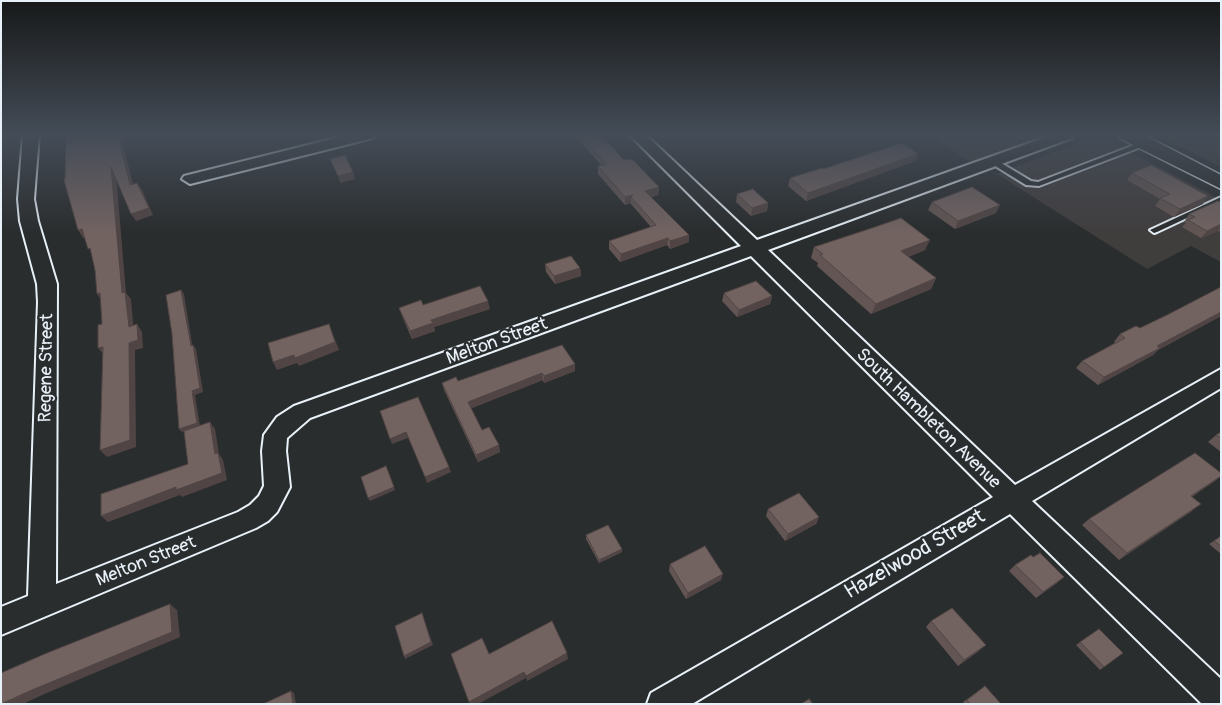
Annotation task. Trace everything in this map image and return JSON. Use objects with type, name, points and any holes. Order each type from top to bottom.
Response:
[{"type":"main road","points":[[1191,168],[1221,183]]},
{"type":"street","name":"Regene Street","points":[[28,168],[26,199],[31,229],[47,284],[48,302],[42,604]]},
{"type":"street","points":[[190,179],[235,168]]},
{"type":"street","name":"South Hambleton Avenue","points":[[670,168],[1221,701]]},
{"type":"street","name":"Melton Street","points":[[1,621],[247,520],[259,513],[268,504],[277,487],[274,451],[276,435],[285,424],[302,412],[977,168]]},
{"type":"street","name":"Hazelwood Street","points":[[662,704],[1221,377]]},
{"type":"lane","points":[[1003,168],[1029,183],[1039,184],[1074,168]]},
{"type":"lane","points":[[1154,230],[1221,200]]},
{"type":"shaded area","points":[[1013,168],[1160,168],[1221,200],[1221,262],[1191,246],[1147,269],[997,174]]},
{"type":"building","points":[[65,168],[111,168],[122,293],[125,292],[129,327],[137,324],[138,340],[129,343],[130,440],[100,450],[103,347],[98,348],[98,325],[102,324],[100,293],[97,294],[95,270],[90,248],[88,249],[82,229],[78,230],[65,179]]},
{"type":"building","points":[[111,168],[126,168],[130,185],[137,183],[149,208],[131,214]]},
{"type":"building","points":[[334,168],[351,168],[353,172],[338,176]]},
{"type":"building","points":[[600,168],[641,168],[659,187],[645,191],[689,235],[670,241],[668,238],[621,254],[609,241],[656,225],[631,197],[633,195],[625,197]]},
{"type":"building","points":[[879,168],[808,193],[790,178],[823,169]]},
{"type":"building","points":[[1144,168],[1156,168],[1208,196],[1180,209],[1160,198],[1170,194],[1132,173]]},
{"type":"building","points":[[972,187],[1000,205],[958,221],[932,202]]},
{"type":"building","points":[[753,189],[768,203],[752,208],[737,194]]},
{"type":"building","points":[[1218,201],[1221,202],[1221,224],[1207,231],[1188,220],[1195,217],[1189,214]]},
{"type":"building","points":[[901,218],[930,240],[901,251],[936,278],[876,304],[820,255],[823,254],[814,247],[872,228]]},
{"type":"building","points":[[571,256],[580,268],[554,276],[545,264]]},
{"type":"building","points":[[756,281],[772,296],[739,310],[724,293]]},
{"type":"building","points":[[480,286],[488,301],[431,320],[433,323],[410,331],[399,308],[421,300],[423,305]]},
{"type":"building","points":[[1221,287],[1221,312],[1157,346],[1160,348],[1104,377],[1082,361],[1125,338],[1120,334],[1136,326],[1140,328]]},
{"type":"building","points":[[181,290],[200,388],[192,391],[197,423],[179,429],[172,334],[166,295]]},
{"type":"building","points":[[329,324],[335,342],[295,358],[294,355],[273,362],[268,343]]},
{"type":"building","points":[[562,345],[575,364],[544,376],[542,373],[468,402],[482,430],[489,427],[499,445],[476,455],[442,383],[456,377],[458,381]]},
{"type":"building","points":[[418,397],[449,467],[425,477],[406,432],[390,439],[380,411]]},
{"type":"building","points":[[210,422],[215,454],[218,453],[222,473],[176,490],[176,487],[101,516],[101,494],[188,464],[184,431]]},
{"type":"building","points":[[1195,453],[1221,473],[1221,476],[1191,496],[1201,504],[1127,553],[1089,519]]},
{"type":"building","points":[[386,466],[394,487],[368,498],[361,477]]},
{"type":"building","points":[[799,493],[819,517],[788,534],[768,509]]},
{"type":"building","points":[[608,525],[622,549],[599,560],[586,535]]},
{"type":"building","points":[[1221,536],[1221,546],[1214,541]]},
{"type":"building","points":[[705,546],[723,574],[688,593],[670,564]]},
{"type":"building","points":[[1040,553],[1064,577],[1043,592],[1015,565],[1031,555],[1033,557]]},
{"type":"building","points":[[170,604],[172,632],[1,704],[1,673]]},
{"type":"building","points":[[952,608],[986,645],[964,660],[931,621]]},
{"type":"building","points":[[422,613],[431,642],[404,656],[395,626]]},
{"type":"building","points":[[552,621],[567,653],[526,676],[524,672],[469,702],[451,654],[482,638],[489,654]]},
{"type":"building","points":[[1099,629],[1123,653],[1104,667],[1080,642]]},
{"type":"building","points":[[985,686],[1001,704],[970,704],[967,700]]},
{"type":"building","points":[[291,691],[293,704],[263,704]]},
{"type":"building","points":[[809,699],[813,704],[801,704]]}]
